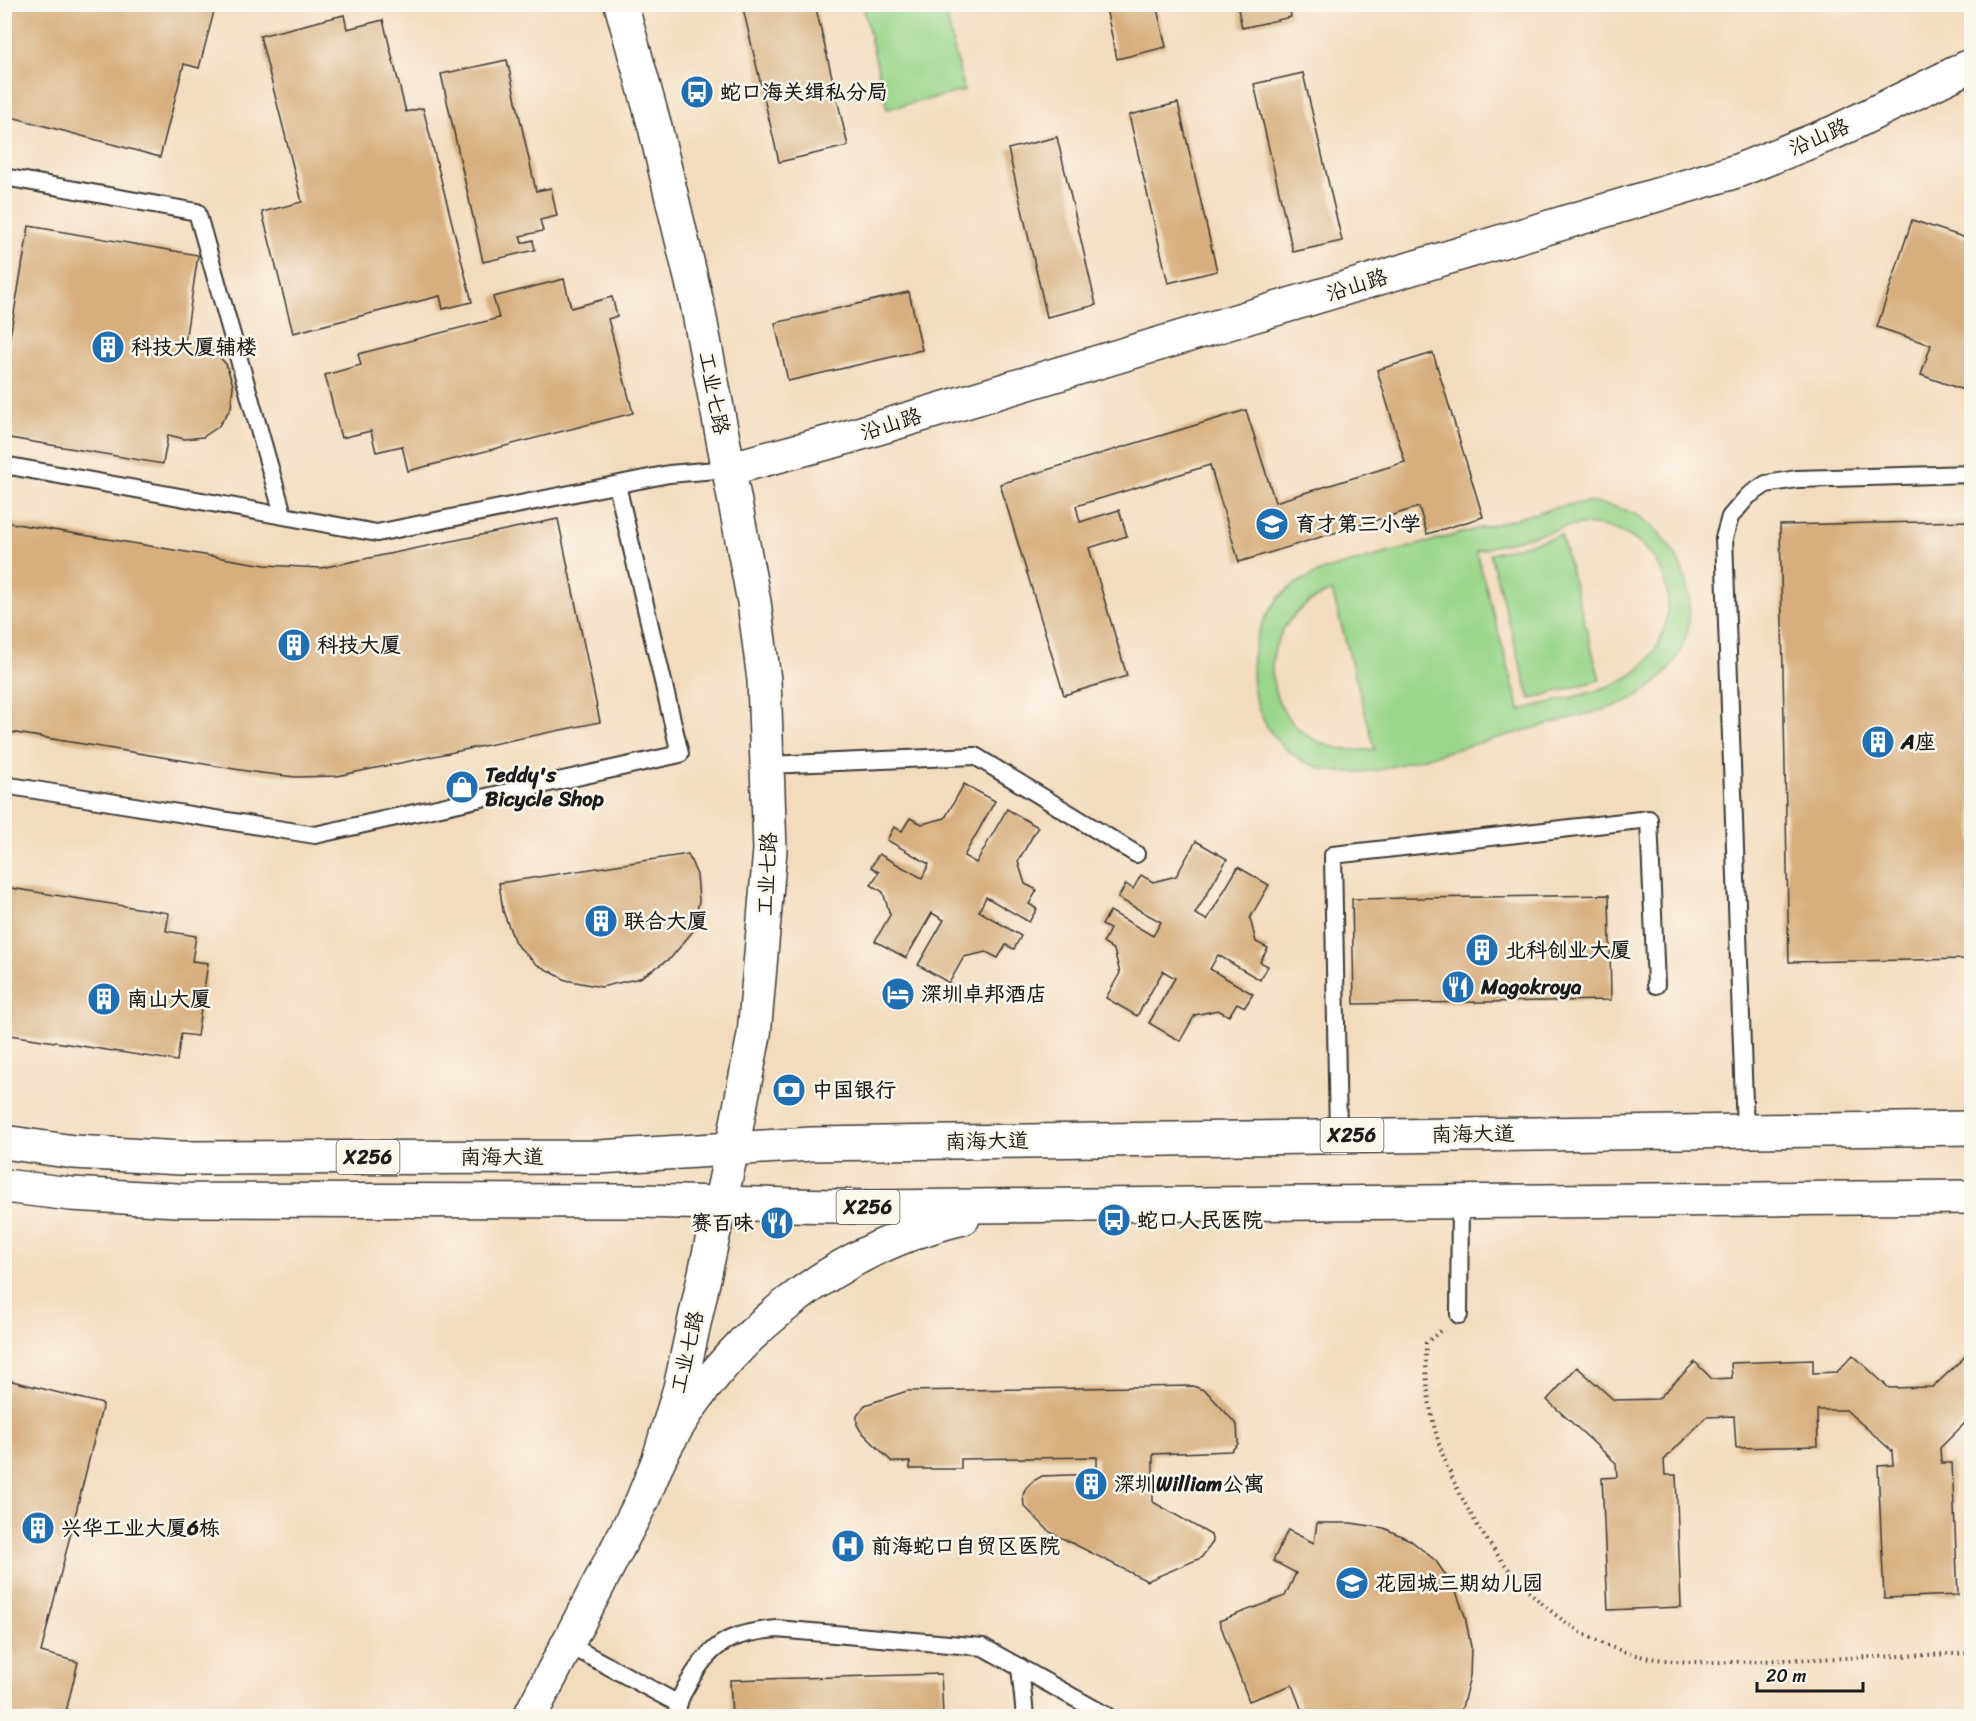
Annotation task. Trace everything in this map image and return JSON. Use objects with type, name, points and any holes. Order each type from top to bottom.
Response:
[{"type":"main road","name":"工业七路","points":[[530,1716],[626,1536],[659,1459],[680,1388],[732,1149],[754,1035],[770,850],[764,680],[754,602],[697,303],[655,127],[621,5]]},
{"type":"main road","name":"沿山路","points":[[728,469],[838,440],[1737,171],[1835,132],[1971,65]]},
{"type":"main road","name":"南海大道","points":[[4,1142],[74,1152],[181,1158],[599,1157],[824,1143],[1971,1128]]},
{"type":"main road","name":"南海大道","points":[[4,1186],[71,1194],[177,1200],[641,1201],[720,1204],[1016,1206],[1971,1197]]},
{"type":"main road","points":[[659,1459],[697,1396],[740,1346],[788,1302],[849,1263],[929,1227],[1016,1206]]},
{"type":"lane","points":[[4,177],[197,212],[283,514]]},
{"type":"lane","points":[[4,465],[283,514],[377,533],[669,474],[728,469]]},
{"type":"lane","points":[[1745,1131],[1724,538],[1730,517],[1748,496],[1766,484],[1797,479],[1971,474]]},
{"type":"lane","points":[[4,785],[315,836],[680,754],[616,485]]},
{"type":"lane","points":[[768,765],[975,756],[1136,854]]},
{"type":"lane","points":[[1338,1136],[1333,855],[1649,819],[1656,985]]},
{"type":"lane","points":[[1459,1315],[1460,1202]]},
{"type":"lane","points":[[569,1645],[677,1710],[700,1662],[714,1647],[732,1637],[751,1631],[777,1629],[983,1647],[1107,1716]]},
{"type":"lane","points":[[1020,1667],[1025,1716]]},
{"type":"path","points":[[1459,1315],[1426,1343],[1425,1379],[1432,1428],[1453,1485],[1494,1551],[1540,1602],[1584,1635],[1633,1655],[1705,1663],[1971,1653]]},
{"type":"green space","points":[[863,5],[944,5],[964,91],[887,109]]},
{"type":"green space","points":[[1587,502],[1628,511],[1640,517],[1658,532],[1673,551],[1683,572],[1688,594],[1689,617],[1685,640],[1675,661],[1659,680],[1639,695],[1616,706],[1379,770],[1348,772],[1329,770],[1302,760],[1281,745],[1265,724],[1256,700],[1252,674],[1255,648],[1263,622],[1278,599],[1288,589],[1325,570],[1562,506]],"holes":[[[1587,524],[1627,535],[1645,548],[1658,565],[1665,584],[1668,604],[1665,625],[1658,645],[1646,662],[1620,682],[1592,692],[1520,710],[1476,551],[1566,527]],[[1332,591],[1375,749],[1338,748],[1308,736],[1287,716],[1275,690],[1272,662],[1281,634],[1300,609]]]},
{"type":"green space","points":[[1561,535],[1600,680],[1530,699],[1490,554]]},
{"type":"building","points":[[4,4],[216,4],[199,68],[184,64],[160,157],[4,115]]},
{"type":"building","points":[[742,4],[815,4],[848,146],[779,162]]},
{"type":"building","points":[[1105,4],[1156,4],[1166,47],[1117,59]]},
{"type":"building","points":[[1237,4],[1289,4],[1291,17],[1242,28]]},
{"type":"building","points":[[344,15],[347,29],[383,20],[406,112],[423,108],[472,302],[443,309],[440,296],[293,333],[262,212],[302,202],[260,36]]},
{"type":"building","points":[[507,60],[536,191],[551,188],[557,216],[540,220],[543,231],[520,236],[522,243],[533,240],[535,250],[483,262],[441,74]]},
{"type":"building","points":[[1303,73],[1342,241],[1293,252],[1254,84]]},
{"type":"building","points":[[1178,103],[1217,271],[1168,283],[1129,115]]},
{"type":"building","points":[[1057,137],[1096,305],[1047,317],[1008,149]]},
{"type":"building","points":[[1912,220],[1966,238],[1972,222],[1972,383],[1969,392],[1921,375],[1931,345],[1877,327]]},
{"type":"building","name":"科技大厦辅楼","points":[[29,226],[198,255],[185,342],[199,343],[214,351],[226,364],[233,385],[231,408],[218,427],[203,437],[185,439],[168,435],[163,464],[4,437],[4,371]]},
{"type":"building","points":[[564,279],[571,308],[612,297],[617,316],[608,319],[633,413],[408,471],[402,446],[376,452],[371,431],[341,438],[325,375],[361,365],[358,354],[499,318],[493,297]]},
{"type":"building","points":[[909,292],[922,350],[788,381],[775,323]]},
{"type":"building","points":[[1433,353],[1483,517],[1427,534],[1419,507],[1239,562],[1210,465],[1076,506],[1080,522],[1119,510],[1127,536],[1089,548],[1127,676],[1064,695],[1000,484],[1246,410],[1275,502],[1405,462],[1377,370]]},
{"type":"building","name":"科技大厦","points":[[558,519],[600,722],[337,776],[295,777],[4,731],[4,522],[265,565],[321,568]]},
{"type":"building","name":"A座","points":[[1972,521],[1972,959],[1789,962],[1780,525]]},
{"type":"building","points":[[964,784],[995,801],[964,856],[976,863],[1007,809],[1038,827],[1018,861],[1025,884],[1037,890],[1029,904],[1037,909],[1029,922],[986,897],[979,911],[1021,936],[1014,949],[1006,945],[998,958],[986,952],[964,957],[949,983],[918,965],[944,920],[932,913],[906,958],[875,941],[890,915],[883,892],[871,885],[879,872],[871,867],[879,854],[922,878],[929,864],[887,840],[894,827],[902,831],[910,818],[922,824],[945,818]]},
{"type":"building","points":[[1196,841],[1227,859],[1195,914],[1207,920],[1238,867],[1269,885],[1250,918],[1256,942],[1268,948],[1260,962],[1268,966],[1260,980],[1218,955],[1210,969],[1253,994],[1245,1007],[1237,1003],[1229,1016],[1218,1010],[1195,1015],[1180,1041],[1149,1023],[1175,978],[1163,971],[1137,1016],[1106,998],[1120,973],[1114,950],[1103,943],[1110,929],[1102,925],[1110,911],[1153,936],[1161,922],[1118,898],[1126,884],[1133,889],[1141,875],[1153,882],[1176,876]]},
{"type":"building","name":"联合大厦","points":[[688,854],[697,875],[699,901],[693,931],[671,958],[640,978],[601,987],[566,980],[536,964],[515,943],[503,911],[499,883]]},
{"type":"building","name":"南山大厦","points":[[4,887],[169,913],[166,931],[196,936],[192,961],[208,963],[197,1036],[181,1034],[177,1061],[4,1034]]},
{"type":"building","name":"北科创业大厦","points":[[1609,895],[1611,1000],[1354,1004],[1352,899]]},
{"type":"building","points":[[1972,1350],[1972,1416],[1940,1448],[1941,1463],[1952,1463],[1958,1595],[1884,1598],[1878,1466],[1893,1465],[1892,1451],[1846,1410],[1817,1410],[1818,1446],[1736,1448],[1734,1416],[1706,1417],[1664,1460],[1665,1475],[1676,1475],[1681,1607],[1608,1610],[1602,1478],[1617,1477],[1616,1463],[1547,1400],[1577,1367],[1614,1400],[1658,1399],[1695,1362],[1712,1379],[1732,1378],[1731,1363],[1813,1360],[1813,1373],[1837,1372],[1853,1355],[1889,1388],[1933,1387]]},
{"type":"building","name":"兴华工业大厦6栋","points":[[4,1379],[103,1404],[41,1652],[78,1662],[65,1716],[4,1716]]},
{"type":"building","name":"深圳William公寓","points":[[1193,1386],[1206,1391],[1237,1425],[1238,1444],[1231,1451],[1153,1454],[1153,1502],[1211,1535],[1213,1542],[1201,1558],[1147,1581],[1050,1532],[1024,1506],[1023,1495],[1033,1481],[1042,1476],[1097,1474],[1097,1457],[961,1459],[961,1469],[910,1469],[910,1462],[892,1462],[860,1430],[857,1424],[857,1416],[865,1405],[907,1391]]},
{"type":"building","name":"花园城三期幼儿园","points":[[1317,1523],[1351,1523],[1384,1528],[1410,1540],[1436,1561],[1455,1589],[1465,1616],[1471,1647],[1470,1676],[1460,1716],[1304,1716],[1292,1685],[1249,1701],[1219,1621],[1285,1596],[1296,1573],[1273,1561],[1288,1530],[1314,1543]]},
{"type":"building","points":[[941,1674],[943,1716],[732,1716],[730,1680]]},
{"type":"place","name":"蛇口海关缉私分局","points":[[697,92]]},
{"type":"place","name":"科技大厦辅楼","points":[[108,347]]},
{"type":"place","name":"育才第三小学","points":[[1272,524]]},
{"type":"place","name":"科技大厦","points":[[294,645]]},
{"type":"place","name":"A座","points":[[1878,742]]},
{"type":"place","name":"Teddy's Bicycle Shop","points":[[462,787]]},
{"type":"place","name":"联合大厦","points":[[601,921]]},
{"type":"place","name":"北科创业大厦","points":[[1482,950]]},
{"type":"place","name":"Magokroya","points":[[1458,987]]},
{"type":"place","name":"深圳卓邦酒店","points":[[898,994]]},
{"type":"place","name":"南山大厦","points":[[104,999]]},
{"type":"place","name":"中国银行","points":[[789,1090]]},
{"type":"place","name":"蛇口人民医院","points":[[1114,1220]]},
{"type":"place","name":"赛百味","points":[[777,1223]]},
{"type":"place","name":"深圳William公寓","points":[[1091,1484]]},
{"type":"place","name":"兴华工业大厦6栋","points":[[38,1528]]},
{"type":"place","name":"前海蛇口自贸区医院","points":[[848,1546]]},
{"type":"place","name":"花园城三期幼儿园","points":[[1352,1583]]}]
